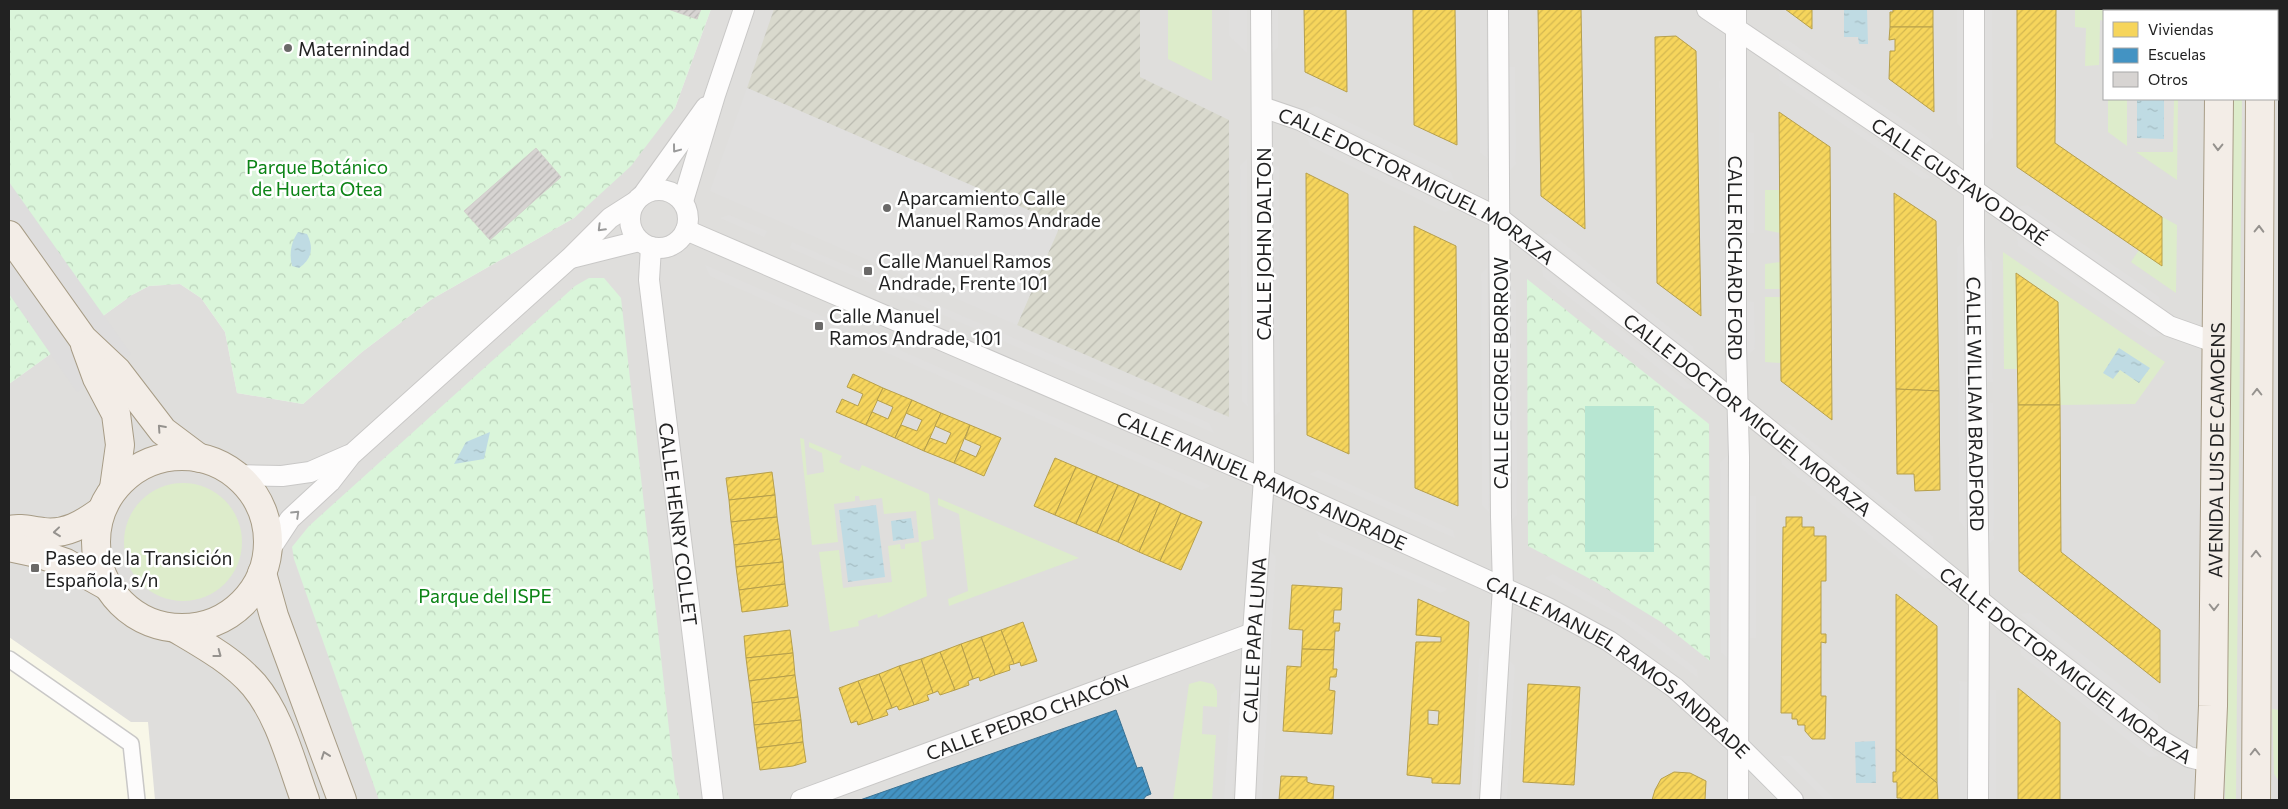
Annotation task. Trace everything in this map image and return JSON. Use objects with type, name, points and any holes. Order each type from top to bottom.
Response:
[{"type":"main road","name":"AVENIDA LUIS DE CAMOENS","points":[[2209,800],[2209,762],[2213,706],[2219,100]]},
{"type":"main road","points":[[2256,800],[2260,100]]},
{"type":"main road","points":[[9,235],[105,372],[162,431],[199,458]]},
{"type":"main road","points":[[105,372],[116,414],[120,445],[114,488]]},
{"type":"main road","points":[[108,587],[98,565],[95,538],[100,512],[114,488],[131,472],[152,461],[176,456],[199,458],[219,464],[236,475],[256,497],[266,524],[265,563],[274,616],[342,800]]},
{"type":"main road","points":[[9,530],[15,528],[46,533],[61,532],[84,524],[100,512]]},
{"type":"main road","points":[[9,547],[37,553],[66,563],[108,587],[126,605],[147,620],[177,629],[208,647],[235,667],[253,684],[262,697],[281,734],[305,800]]},
{"type":"main road","points":[[177,629],[204,626],[229,615],[249,597],[265,563]]},
{"type":"street","points":[[570,258],[645,244],[662,248],[672,245],[680,239],[686,230],[688,220],[683,201],[715,95],[744,9]]},
{"type":"street","name":"CALLE JOHN DALTON","points":[[1261,9],[1264,480]]},
{"type":"street","name":"CALLE GEORGE BORROW","points":[[1490,800],[1503,587],[1498,9]]},
{"type":"street","name":"CALLE GUSTAVO DORÉ","points":[[1707,9],[2168,326],[2218,343]]},
{"type":"street","name":"CALLE RICHARD FORD","points":[[1736,9],[1736,347],[1739,406],[1740,747],[1738,800]]},
{"type":"street","name":"CALLE WILLIAM BRADFORD","points":[[1974,9],[1974,241],[1979,598],[1978,800]]},
{"type":"street","points":[[645,244],[633,232],[630,222],[630,211],[715,95]]},
{"type":"street","name":"CALLE DOCTOR MIGUEL MORAZA","points":[[1262,107],[1289,115],[1499,218],[1739,406],[2020,633],[2169,747],[2189,757],[2209,762]]},
{"type":"street","points":[[265,563],[290,519],[330,482],[350,455],[570,258],[610,218],[640,197],[659,189],[672,192],[683,201]]},
{"type":"street","name":"CALLE MANUEL RAMOS ANDRADE","points":[[686,230],[1264,480],[1548,608],[1609,641],[1675,688],[1740,747],[1793,800]]},
{"type":"street","name":"CALLE HENRY COLLET","points":[[645,244],[712,800]]},
{"type":"street","points":[[236,475],[282,476],[310,472],[350,455]]},
{"type":"street","name":"CALLE PAPA LUNA","points":[[1245,800],[1253,633],[1264,480]]},
{"type":"street","name":"CALLE PEDRO CHACÓN","points":[[801,800],[1253,633]]},
{"type":"street","points":[[9,659],[131,744],[137,800]]},
{"type":"shaded area","points":[[711,9],[2279,9],[2279,800],[9,800],[9,384],[132,295],[149,286],[180,284],[201,298],[225,332],[237,393],[303,404],[362,352],[432,299],[574,218],[675,108]]},
{"type":"shaded area","points":[[774,9],[1140,9],[1140,77],[1229,120],[1229,417],[1017,325],[1060,224],[747,88]]},
{"type":"shaded area","points":[[1229,9],[1247,9],[1247,53],[1229,36]]},
{"type":"shaded area","points":[[1272,9],[1278,9],[1278,47],[1272,53]]},
{"type":"shaded area","points":[[1480,9],[1486,9],[1488,159],[1480,153]]},
{"type":"shaded area","points":[[1957,9],[1963,9],[1964,131],[1957,123]]},
{"type":"shaded area","points":[[1985,9],[1992,9],[1993,138],[1985,145]]},
{"type":"shaded area","points":[[1788,40],[1931,139],[1932,148],[1778,41]]},
{"type":"shaded area","points":[[1508,67],[1515,67],[1516,164],[1509,171]]},
{"type":"shaded area","points":[[1778,72],[1932,178],[1922,179],[1780,81]]},
{"type":"shaded area","points":[[1725,76],[1727,340],[1720,333],[1719,81]]},
{"type":"shaded area","name":"Aparcamiento Calle Manuel Ramos Andrade","points":[[747,88],[1061,224],[1017,325],[710,191]]},
{"type":"shaded area","points":[[1316,106],[1451,172],[1454,181],[1307,109]]},
{"type":"shaded area","points":[[1746,132],[1754,133],[1754,233],[1747,233]]},
{"type":"shaded area","points":[[1307,137],[1454,209],[1445,212],[1310,146]]},
{"type":"shaded area","points":[[1247,159],[1248,408],[1242,401],[1240,166]]},
{"type":"shaded area","points":[[1279,166],[1280,412],[1274,417],[1272,167]]},
{"type":"shaded area","points":[[2027,205],[2159,297],[2161,306],[2016,207]]},
{"type":"shaded area","points":[[729,215],[767,231],[764,237],[720,218]]},
{"type":"shaded area","points":[[1551,233],[1693,346],[1695,358],[1542,235]]},
{"type":"shaded area","points":[[2017,236],[2161,336],[2151,337],[2018,246]]},
{"type":"shaded area","points":[[1964,241],[1966,530],[1959,521],[1957,248]]},
{"type":"shaded area","points":[[792,242],[1209,423],[1214,433],[790,248]]},
{"type":"shaded area","points":[[1985,255],[1992,262],[1993,382],[1986,382]]},
{"type":"shaded area","points":[[705,265],[1211,486],[1202,490],[710,276]]},
{"type":"shaded area","points":[[1542,266],[1694,388],[1684,389],[1543,277]]},
{"type":"shaded area","points":[[1487,268],[1489,512],[1482,505],[1481,274]]},
{"type":"shaded area","points":[[1510,285],[1516,291],[1517,515],[1511,522]]},
{"type":"shaded area","points":[[1747,301],[1754,302],[1755,349],[1747,356]]},
{"type":"shaded area","points":[[1986,402],[1993,403],[1994,540],[1987,545]]},
{"type":"shaded area","points":[[1783,424],[1790,424],[1933,536],[1934,546]]},
{"type":"shaded area","points":[[1727,456],[1729,660],[1721,653],[1720,463]]},
{"type":"shaded area","points":[[1781,456],[1934,577],[1924,579],[1782,465]]},
{"type":"shaded area","points":[[1318,470],[1453,530],[1455,538],[1309,474]]},
{"type":"shaded area","points":[[1749,496],[1756,496],[1756,638],[1750,638]]},
{"type":"shaded area","points":[[1316,531],[1448,589],[1441,593],[1320,540]]},
{"type":"shaded area","points":[[1269,550],[1276,557],[1262,800],[1255,800]]},
{"type":"shaded area","points":[[1553,574],[1655,636],[1697,669],[1698,678],[1619,619],[1544,578]]},
{"type":"shaded area","points":[[2030,613],[2158,715],[2158,725],[2020,614]]},
{"type":"shaded area","points":[[9,637],[131,722],[148,722],[155,800],[9,800]]},
{"type":"shaded area","points":[[2021,646],[2159,756],[2149,757],[2021,655]]},
{"type":"shaded area","points":[[1484,650],[1477,800],[1471,800],[1479,659]]},
{"type":"shaded area","points":[[1508,658],[1515,666],[1507,800],[1500,800]]},
{"type":"shaded area","points":[[1959,681],[1967,682],[1968,800],[1960,800]]},
{"type":"shaded area","points":[[1239,687],[1232,800],[1224,800],[1231,695]]},
{"type":"shaded area","points":[[1988,690],[1996,690],[1996,800],[1989,800]]},
{"type":"shaded area","points":[[1780,756],[1791,756],[1835,800],[1825,800]]},
{"type":"green space","name":"Parque Botánico de Huerta Otea","points":[[9,9],[711,9],[675,108],[631,166],[574,218],[432,299],[362,352],[303,404],[237,393],[225,332],[201,298],[180,284],[149,286],[132,295],[9,384]]},
{"type":"green space","points":[[1168,9],[1212,9],[1212,81],[1168,59]]},
{"type":"green space","points":[[2075,9],[2132,10],[2103,10],[2103,21],[2100,20],[2099,65],[2085,66],[2086,28],[2075,27]]},
{"type":"green space","points":[[2108,100],[2127,100],[2127,146],[2108,132]]},
{"type":"green space","points":[[2174,100],[2178,100],[2177,180],[2136,152],[2173,152]]},
{"type":"green space","points":[[2232,100],[2242,100],[2236,800],[2225,800]]},
{"type":"green space","points":[[1765,190],[1780,190],[1780,233],[1765,230]]},
{"type":"green space","points":[[2162,217],[2177,225],[2176,293],[2131,262],[2139,250],[2162,266]]},
{"type":"green space","points":[[2003,252],[2165,362],[2135,404],[2060,405],[2058,302],[2017,273],[2017,369],[2004,369]]},
{"type":"green space","points":[[1780,262],[1780,289],[1765,289],[1765,264]]},
{"type":"green space","name":"Parque del ISPE","points":[[589,278],[604,278],[621,298],[675,783],[680,800],[379,800],[294,559],[292,547],[309,526],[575,286]]},
{"type":"green space","points":[[1527,279],[1709,424],[1710,661],[1661,622],[1594,581],[1528,546]]},
{"type":"green space","points":[[1765,297],[1780,297],[1781,363],[1765,362]]},
{"type":"green space","points":[[1585,406],[1654,406],[1654,552],[1585,552]]},
{"type":"green space","points":[[800,438],[804,439],[807,475],[824,472],[822,453],[809,447],[809,442],[842,456],[839,462],[859,471],[862,465],[929,494],[934,539],[921,542],[927,596],[878,618],[877,614],[858,621],[859,626],[830,632],[819,552],[839,550],[843,588],[892,582],[888,546],[900,544],[901,549],[905,549],[905,544],[919,542],[916,511],[884,514],[882,498],[860,501],[859,496],[855,496],[855,501],[834,504],[838,542],[812,545]]},
{"type":"green space","points":[[183,483],[206,487],[225,500],[238,519],[242,542],[238,565],[225,584],[206,597],[183,601],[160,597],[141,584],[128,565],[124,542],[128,519],[141,500],[160,487]]},
{"type":"green space","points":[[938,498],[1079,558],[949,606],[948,599],[968,591],[959,514],[938,505]]},
{"type":"green space","points":[[1200,681],[1213,684],[1217,691],[1217,707],[1203,706],[1202,734],[1216,735],[1212,800],[1173,800],[1189,684]]},
{"type":"green space","points":[[2272,709],[2279,710],[2279,781],[2274,774]]},
{"type":"water","points":[[1844,9],[1867,9],[1868,44],[1859,44],[1858,37],[1844,37]]},
{"type":"water","points":[[2137,100],[2164,100],[2164,139],[2137,138]]},
{"type":"water","points":[[298,232],[307,234],[311,244],[307,261],[299,268],[292,266],[291,257],[292,244]]},
{"type":"water","points":[[2119,348],[2150,368],[2139,383],[2120,370],[2113,379],[2103,373]]},
{"type":"water","points":[[490,432],[484,459],[454,464],[466,442]]},
{"type":"water","points":[[876,505],[885,577],[848,582],[839,510]]},
{"type":"water","points":[[911,518],[914,538],[893,541],[891,521]]},
{"type":"water","points":[[1875,741],[1876,783],[1856,783],[1855,742]]},
{"type":"pier","points":[[9,182],[131,354],[77,392],[9,294]]},
{"type":"building: Viviendas","points":[[1304,9],[1346,9],[1347,92],[1305,72]]},
{"type":"building: Viviendas","points":[[1413,9],[1455,9],[1457,145],[1414,125]]},
{"type":"building: Viviendas","points":[[1538,9],[1581,9],[1585,229],[1541,196]]},
{"type":"building: Viviendas","points":[[1785,9],[1812,9],[1812,29]]},
{"type":"building: Viviendas","points":[[1893,9],[1933,9],[1933,27],[1890,27],[1890,12],[1893,12]]},
{"type":"building: Viviendas","points":[[2017,9],[2056,9],[2055,143],[2162,217],[2162,266],[2017,167]]},
{"type":"building: Viviendas","points":[[1890,27],[1933,27],[1934,112],[1889,79],[1890,51],[1895,51],[1895,39],[1889,40]]},
{"type":"building: Viviendas","points":[[1676,36],[1696,51],[1701,316],[1657,283],[1655,37]]},
{"type":"building: Viviendas","points":[[1779,112],[1830,147],[1832,420],[1781,381]]},
{"type":"building: Viviendas","points":[[1306,173],[1348,194],[1349,454],[1307,435]]},
{"type":"building: Viviendas","points":[[1894,193],[1936,221],[1939,391],[1896,389]]},
{"type":"building: Viviendas","points":[[1414,226],[1456,246],[1458,506],[1415,488]]},
{"type":"building: Viviendas","points":[[2016,273],[2058,302],[2060,405],[2018,405]]},
{"type":"building: Viviendas","points":[[853,374],[883,388],[866,425],[836,412],[842,399],[858,406],[863,394],[847,387]]},
{"type":"building: Viviendas","points":[[883,388],[912,400],[895,438],[866,425],[872,412],[888,419],[893,407],[877,400]]},
{"type":"building: Viviendas","points":[[1896,389],[1939,391],[1940,490],[1915,491],[1914,474],[1897,474]]},
{"type":"building: Viviendas","points":[[912,400],[941,413],[924,451],[895,438],[901,425],[917,431],[922,420],[906,413]]},
{"type":"building: Viviendas","points":[[2018,405],[2060,405],[2061,552],[2160,630],[2160,683],[2019,571]]},
{"type":"building: Viviendas","points":[[941,413],[970,425],[954,463],[924,451],[930,438],[946,444],[951,433],[935,426]]},
{"type":"building: Viviendas","points":[[970,425],[1001,438],[984,476],[954,463],[960,450],[976,457],[981,446],[965,439]]},
{"type":"building: Viviendas","points":[[1055,458],[1076,467],[1055,515],[1034,506]]},
{"type":"building: Viviendas","points":[[1076,467],[1097,476],[1076,524],[1055,515]]},
{"type":"building: Viviendas","points":[[772,472],[775,495],[729,500],[726,478]]},
{"type":"building: Viviendas","points":[[1097,476],[1118,485],[1097,533],[1076,524]]},
{"type":"building: Viviendas","points":[[1118,485],[1139,494],[1118,542],[1097,533]]},
{"type":"building: Viviendas","points":[[1139,494],[1160,503],[1139,552],[1118,542]]},
{"type":"building: Viviendas","points":[[775,495],[777,517],[731,522],[729,500]]},
{"type":"building: Viviendas","points":[[1160,503],[1181,513],[1160,561],[1139,552]]},
{"type":"building: Viviendas","points":[[1181,513],[1202,522],[1181,570],[1160,561]]},
{"type":"building: Viviendas","points":[[777,517],[780,539],[734,545],[731,522]]},
{"type":"building: Viviendas","points":[[1786,517],[1802,517],[1802,527],[1814,527],[1814,536],[1826,536],[1826,581],[1821,581],[1821,634],[1826,634],[1826,643],[1821,642],[1821,696],[1826,696],[1825,739],[1812,739],[1805,731],[1805,725],[1798,725],[1797,719],[1792,719],[1792,713],[1781,713],[1783,527],[1786,527]]},
{"type":"building: Viviendas","points":[[780,539],[783,562],[736,567],[734,545]]},
{"type":"building: Viviendas","points":[[783,562],[785,584],[739,590],[736,567]]},
{"type":"building: Viviendas","points":[[785,584],[788,606],[742,612],[739,590]]},
{"type":"building: Viviendas","points":[[1292,585],[1342,588],[1341,610],[1334,610],[1333,623],[1340,623],[1339,631],[1335,631],[1334,650],[1302,649],[1303,630],[1289,629]]},
{"type":"building: Viviendas","points":[[1896,594],[1937,626],[1937,783],[1896,749]]},
{"type":"building: Viviendas","points":[[1418,599],[1469,622],[1460,784],[1432,783],[1432,778],[1407,775],[1416,642],[1441,642],[1441,637],[1416,635]],"holes":[[[1428,710],[1439,711],[1438,725],[1428,724]]]},
{"type":"building: Viviendas","points":[[1023,622],[1037,661],[1021,666],[1020,662],[1014,664],[1001,630]]},
{"type":"building: Viviendas","points":[[790,630],[793,653],[746,658],[744,636]]},
{"type":"building: Viviendas","points":[[1001,630],[1014,664],[1009,665],[1010,670],[995,675],[981,637]]},
{"type":"building: Viviendas","points":[[981,637],[995,675],[980,681],[979,677],[973,679],[961,644]]},
{"type":"building: Viviendas","points":[[961,644],[973,679],[968,681],[969,685],[955,690],[940,652]]},
{"type":"building: Viviendas","points":[[1302,649],[1334,650],[1333,669],[1337,669],[1336,677],[1330,677],[1329,690],[1335,691],[1332,734],[1283,731],[1287,666],[1301,667]]},
{"type":"building: Viviendas","points":[[940,652],[955,690],[940,695],[938,691],[933,693],[921,659]]},
{"type":"building: Viviendas","points":[[793,653],[795,675],[749,681],[746,658]]},
{"type":"building: Viviendas","points":[[921,659],[933,693],[927,695],[929,700],[914,705],[899,666]]},
{"type":"building: Viviendas","points":[[899,666],[914,705],[899,710],[897,706],[892,708],[879,674]]},
{"type":"building: Viviendas","points":[[879,674],[892,708],[886,710],[888,715],[873,720],[858,681]]},
{"type":"building: Viviendas","points":[[795,675],[798,697],[752,703],[749,681]]},
{"type":"building: Viviendas","points":[[858,681],[873,720],[858,725],[857,721],[851,723],[839,688]]},
{"type":"building: Viviendas","points":[[1528,684],[1580,687],[1574,785],[1523,782]]},
{"type":"building: Viviendas","points":[[2018,688],[2060,722],[2060,800],[2018,800]]},
{"type":"building: Viviendas","points":[[798,697],[801,720],[754,725],[752,703]]},
{"type":"building: Viviendas","points":[[801,720],[803,742],[757,748],[754,725]]},
{"type":"building: Viviendas","points":[[803,742],[806,762],[793,766],[760,770],[757,748]]},
{"type":"building: Viviendas","points":[[1896,749],[1937,783],[1938,800],[1901,800],[1901,798],[1897,798],[1897,782],[1893,782],[1893,772],[1896,772]]},
{"type":"building: Viviendas","points":[[1674,772],[1690,773],[1706,781],[1705,800],[1652,800],[1661,779]]},
{"type":"building: Viviendas","points":[[1281,776],[1307,777],[1307,782],[1313,784],[1334,786],[1333,800],[1279,800]]},
{"type":"building: Escuelas","points":[[1116,710],[1137,768],[1142,767],[1151,794],[1143,800],[860,800]]},
{"type":"building: Otros","points":[[668,9],[701,9],[697,19]]},
{"type":"building: Otros","points":[[536,148],[561,177],[490,240],[464,211]]},
{"type":"place","name":"Maternindad","points":[[288,48]]},
{"type":"place","name":"Aparcamiento Calle Manuel Ramos Andrade","points":[[887,208]]},
{"type":"place","name":"Calle Manuel Ramos Andrade, Frente 101","points":[[868,271]]},
{"type":"place","name":"Calle Manuel Ramos Andrade, 101","points":[[819,326]]},
{"type":"place","name":"Paseo de la Transición Española, s/n","points":[[35,568]]}]
